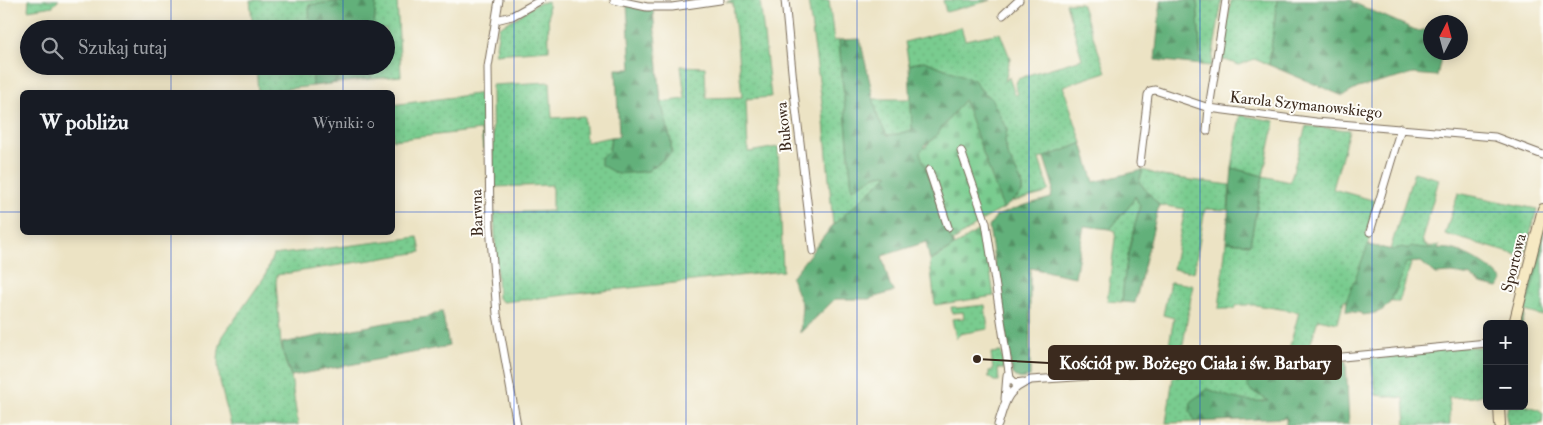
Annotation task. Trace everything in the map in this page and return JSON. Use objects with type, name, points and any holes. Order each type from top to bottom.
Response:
[{"type":"street","name":"Barwna","points":[[499,0],[488,68],[490,226],[498,314],[517,425]]},
{"type":"street","points":[[496,20],[512,16],[541,0]]},
{"type":"street","points":[[614,0],[647,7],[672,7],[720,0]]},
{"type":"street","name":"Bukowa","points":[[785,0],[813,250]]},
{"type":"street","points":[[1003,15],[1019,0]]},
{"type":"street","name":"Karola Szymanowskiego","points":[[1207,131],[1226,0]]},
{"type":"street","name":"Karola Szymanowskiego","points":[[1140,163],[1148,95],[1150,91],[1155,90],[1209,108],[1316,122],[1495,137],[1543,155]]},
{"type":"street","name":"Karola Szymanowskiego","points":[[1370,232],[1401,128]]},
{"type":"street","points":[[961,151],[986,224],[1007,364],[1012,382],[1291,362],[1483,343]]},
{"type":"street","points":[[929,170],[948,227]]},
{"type":"street","name":"Sportowa","points":[[1515,320],[1543,209]]},
{"type":"street","points":[[998,425],[1006,392],[1007,364]]},
{"type":"street","points":[[1004,402],[1013,390],[1031,380]]},
{"type":"street","points":[[1499,410],[1500,425]]},
{"type":"green space","points":[[29,0],[59,0],[53,6],[28,10]]},
{"type":"green space","points":[[250,0],[353,0],[309,5],[310,20],[252,20]]},
{"type":"green space","points":[[353,0],[376,0],[375,20],[310,20],[309,5]]},
{"type":"green space","points":[[376,0],[397,0],[401,76],[371,79],[371,75],[395,75],[395,20],[375,20]]},
{"type":"green space","points":[[733,0],[760,0],[771,97],[746,99],[748,152],[778,147],[783,271],[503,302],[498,298],[494,213],[552,211],[552,185],[493,187],[492,85],[550,82],[552,118],[584,116],[586,142],[611,137],[609,152],[617,174],[648,171],[671,153],[671,141],[661,102],[685,99],[681,66],[705,67],[706,98],[742,97],[733,3],[726,2]]},
{"type":"green space","points":[[808,0],[829,0],[834,41],[839,40],[852,189],[877,175],[890,174],[833,225],[823,110]]},
{"type":"green space","points":[[943,0],[991,0],[946,12]]},
{"type":"green space","points":[[1161,0],[1197,0],[1201,65],[1155,60]]},
{"type":"green space","points":[[1197,0],[1222,0],[1211,66],[1201,65]]},
{"type":"green space","points":[[1231,0],[1277,0],[1269,65],[1254,59],[1239,65],[1222,59]]},
{"type":"green space","points":[[1277,0],[1352,0],[1352,2],[1418,31],[1423,30],[1423,60],[1440,60],[1437,76],[1413,74],[1358,88],[1343,96],[1269,65]]},
{"type":"green space","points":[[548,1],[549,50],[495,54],[499,27],[536,4]]},
{"type":"green space","points":[[1066,3],[1081,3],[1106,72],[1063,86],[1082,143],[1039,159],[1049,190],[1043,194],[1011,202],[1022,193],[1022,183],[1007,154],[1005,141],[1007,130],[991,98],[981,90],[974,80],[924,61],[909,65],[905,42],[961,27],[965,40],[1000,33],[1010,58],[1005,82],[1009,77],[1015,95],[1018,94],[1015,86],[1018,79],[1082,59]]},
{"type":"green space","points":[[627,5],[643,10],[653,10],[661,102],[671,141],[671,153],[648,171],[617,174],[601,165],[601,157],[609,152],[611,137],[619,136],[616,69],[631,69]]},
{"type":"green space","points":[[860,39],[878,118],[887,135],[912,130],[909,65],[924,61],[974,80],[981,90],[991,98],[1007,130],[1005,141],[1007,154],[1022,183],[1022,193],[1003,209],[964,100],[935,137],[924,146],[945,223],[954,246],[930,261],[926,242],[882,256],[890,286],[895,291],[869,299],[835,299],[800,333],[802,305],[791,278],[833,225],[889,174],[877,175],[852,189],[839,40]]},
{"type":"green space","points":[[257,75],[312,75],[313,86],[258,90]]},
{"type":"green space","points":[[312,75],[371,75],[371,79],[313,86]]},
{"type":"green space","points":[[484,93],[486,148],[483,149],[481,130],[395,140],[395,105]]},
{"type":"green space","points":[[873,99],[911,99],[912,130],[887,135],[878,118]]},
{"type":"green space","points":[[964,100],[1003,209],[984,219],[952,242],[920,152],[935,137]]},
{"type":"green space","points":[[1240,115],[1275,121],[1263,176],[1232,168]]},
{"type":"green space","points":[[1306,126],[1349,130],[1333,189],[1376,201],[1366,234],[1371,236],[1368,245],[1390,250],[1414,172],[1439,179],[1422,239],[1424,244],[1429,247],[1439,245],[1436,257],[1415,251],[1399,302],[1344,300],[1338,323],[1318,319],[1308,352],[1288,353],[1299,312],[1256,305],[1237,305],[1234,309],[1219,309],[1226,242],[1250,244],[1263,176],[1290,182]]},
{"type":"green space","points":[[1082,143],[1094,182],[1143,170],[1139,182],[1159,205],[1135,303],[1122,302],[1128,254],[1140,206],[1135,196],[1131,204],[1110,229],[1084,226],[1075,277],[1030,268],[1030,377],[1018,378],[1012,373],[989,227],[996,216],[1051,198],[1053,186],[1044,157]]},
{"type":"green space","points":[[1232,168],[1263,176],[1250,244],[1226,242]]},
{"type":"green space","points":[[1143,170],[1162,176],[1230,185],[1228,210],[1205,209],[1194,272],[1173,269],[1185,209],[1159,205],[1139,182]]},
{"type":"green space","points":[[1458,193],[1537,209],[1524,257],[1445,234]]},
{"type":"green space","points":[[1134,195],[1140,206],[1128,254],[1122,302],[1107,301],[1116,231],[1110,229],[1131,204]]},
{"type":"green space","points":[[1543,224],[1543,249],[1523,320],[1519,320]]},
{"type":"green space","points":[[980,229],[984,232],[994,296],[935,305],[930,262]]},
{"type":"green space","points":[[418,237],[421,252],[277,275],[281,345],[291,376],[298,425],[231,425],[218,369],[220,347],[223,336],[265,276],[273,255]]},
{"type":"green space","points":[[1368,245],[1393,250],[1402,247],[1408,249],[1411,246],[1456,250],[1487,266],[1503,281],[1498,288],[1481,284],[1471,276],[1452,273],[1435,274],[1421,262],[1406,263],[1395,293],[1383,310],[1362,315],[1361,313],[1346,311],[1347,299]]},
{"type":"green space","points":[[1543,249],[1543,316],[1525,311]]},
{"type":"green space","points":[[1170,282],[1193,285],[1179,368],[1164,370],[1174,318],[1163,315]]},
{"type":"green space","points":[[985,305],[988,329],[959,334],[956,339],[952,319],[964,318],[963,312],[952,313],[951,307]]},
{"type":"green space","points":[[442,311],[449,346],[291,376],[284,357],[282,343],[385,323],[428,317]]},
{"type":"green space","points":[[1459,347],[1483,347],[1483,395],[1449,398],[1450,425],[1406,425],[1404,398],[1376,395],[1371,359]]},
{"type":"green space","points":[[1001,352],[1004,369],[998,369],[999,381],[994,381],[987,376],[989,376],[989,371],[993,370],[991,353]]},
{"type":"green space","points":[[1346,361],[1349,424],[1286,425],[1286,418],[1195,422],[1190,411],[1191,401],[1208,389],[1237,399],[1269,401],[1250,390],[1247,383],[1277,373],[1291,379],[1298,379],[1299,371],[1305,363]]},
{"type":"green space","points":[[1305,363],[1298,379],[1291,379],[1277,373],[1270,401],[1246,402],[1232,399],[1208,389],[1190,411],[1195,422],[1166,423],[1173,377]]},
{"type":"green space","points":[[1528,406],[1538,409],[1543,413],[1542,423],[1540,422],[1539,425],[1508,425],[1506,416],[1507,410],[1528,410]]},
{"type":"place","name":"Kościół pw. Bożego Ciała i św. Barbary","points":[[977,359]]}]
